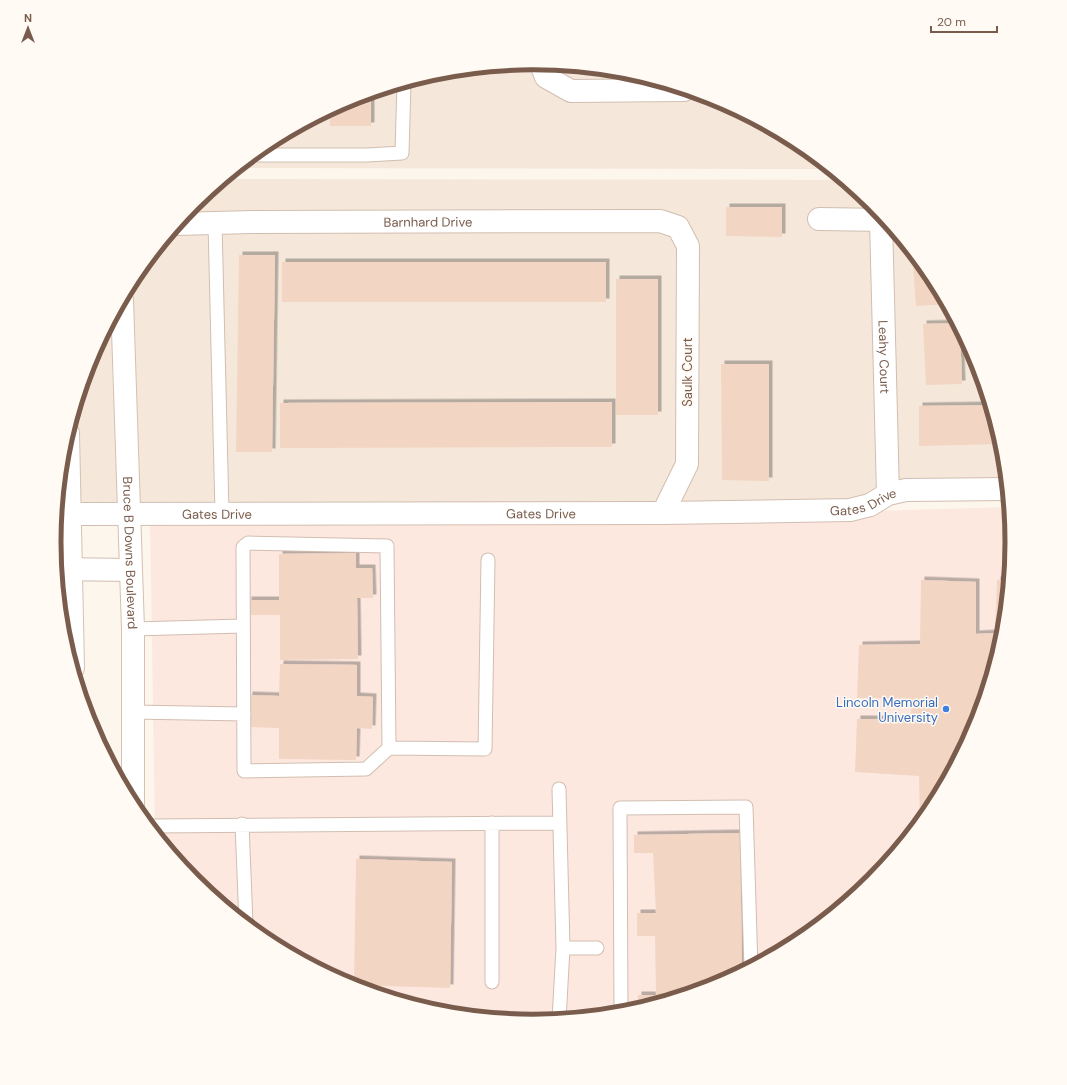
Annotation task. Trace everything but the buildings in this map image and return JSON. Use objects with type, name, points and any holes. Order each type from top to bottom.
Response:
[{"type":"street","points":[[543,70],[546,77],[571,91],[669,90]]},
{"type":"street","points":[[819,219],[879,220]]},
{"type":"street","name":"Barnhard Drive","points":[[185,224],[660,221],[678,227]]},
{"type":"street","name":"Leahy Court","points":[[884,226],[888,494]]},
{"type":"street","name":"Saulk Court","points":[[663,513],[687,464],[688,246],[678,227]]},
{"type":"street","name":"Bruce B Downs Boulevard","points":[[122,309],[133,629],[133,793]]},
{"type":"street","points":[[69,458],[70,514],[64,569],[70,635]]},
{"type":"street","name":"Gates Drive","points":[[70,514],[663,513],[850,510],[870,505],[888,494],[906,490],[1003,489]]},
{"type":"street","points":[[64,569],[131,570]]},
{"type":"lane","points":[[264,155],[367,155],[402,153],[404,88]]},
{"type":"lane","points":[[215,223],[222,513]]},
{"type":"lane","points":[[389,748],[387,546],[248,543],[243,547],[244,771],[366,769],[389,748],[485,749],[488,560]]},
{"type":"lane","points":[[133,629],[243,626]]},
{"type":"lane","points":[[133,712],[244,714]]},
{"type":"lane","points":[[559,789],[562,948],[559,1014]]},
{"type":"lane","points":[[621,1007],[620,808],[746,807],[750,962]]},
{"type":"lane","points":[[492,823],[492,982]]},
{"type":"lane","points":[[156,826],[242,824],[559,823]]},
{"type":"lane","points":[[242,824],[246,917]]},
{"type":"lane","points":[[562,948],[597,948]]},
{"type":"shaded area","points":[[534,70],[595,74],[626,79],[685,95],[714,106],[770,133],[822,169],[246,168],[297,133],[353,106],[382,95],[441,79],[503,71]]},
{"type":"shaded area","points":[[232,179],[836,180],[868,208],[889,231],[926,280],[943,306],[970,362],[981,391],[997,450],[1004,497],[698,503],[63,505],[70,450],[77,420],[97,362],[124,306],[159,255],[178,231],[199,208]]},
{"type":"shaded area","points":[[1005,507],[1006,542],[1002,604],[990,665],[981,694],[970,723],[943,779],[908,830],[868,877],[845,898],[796,935],[770,952],[714,979],[656,999],[626,1006],[564,1014],[503,1014],[472,1011],[411,999],[353,979],[297,952],[271,935],[222,898],[199,877],[178,854],[155,824],[150,516],[872,511]]},
{"type":"place","name":"Lincoln Memorial University","points":[[946,709]]}]
